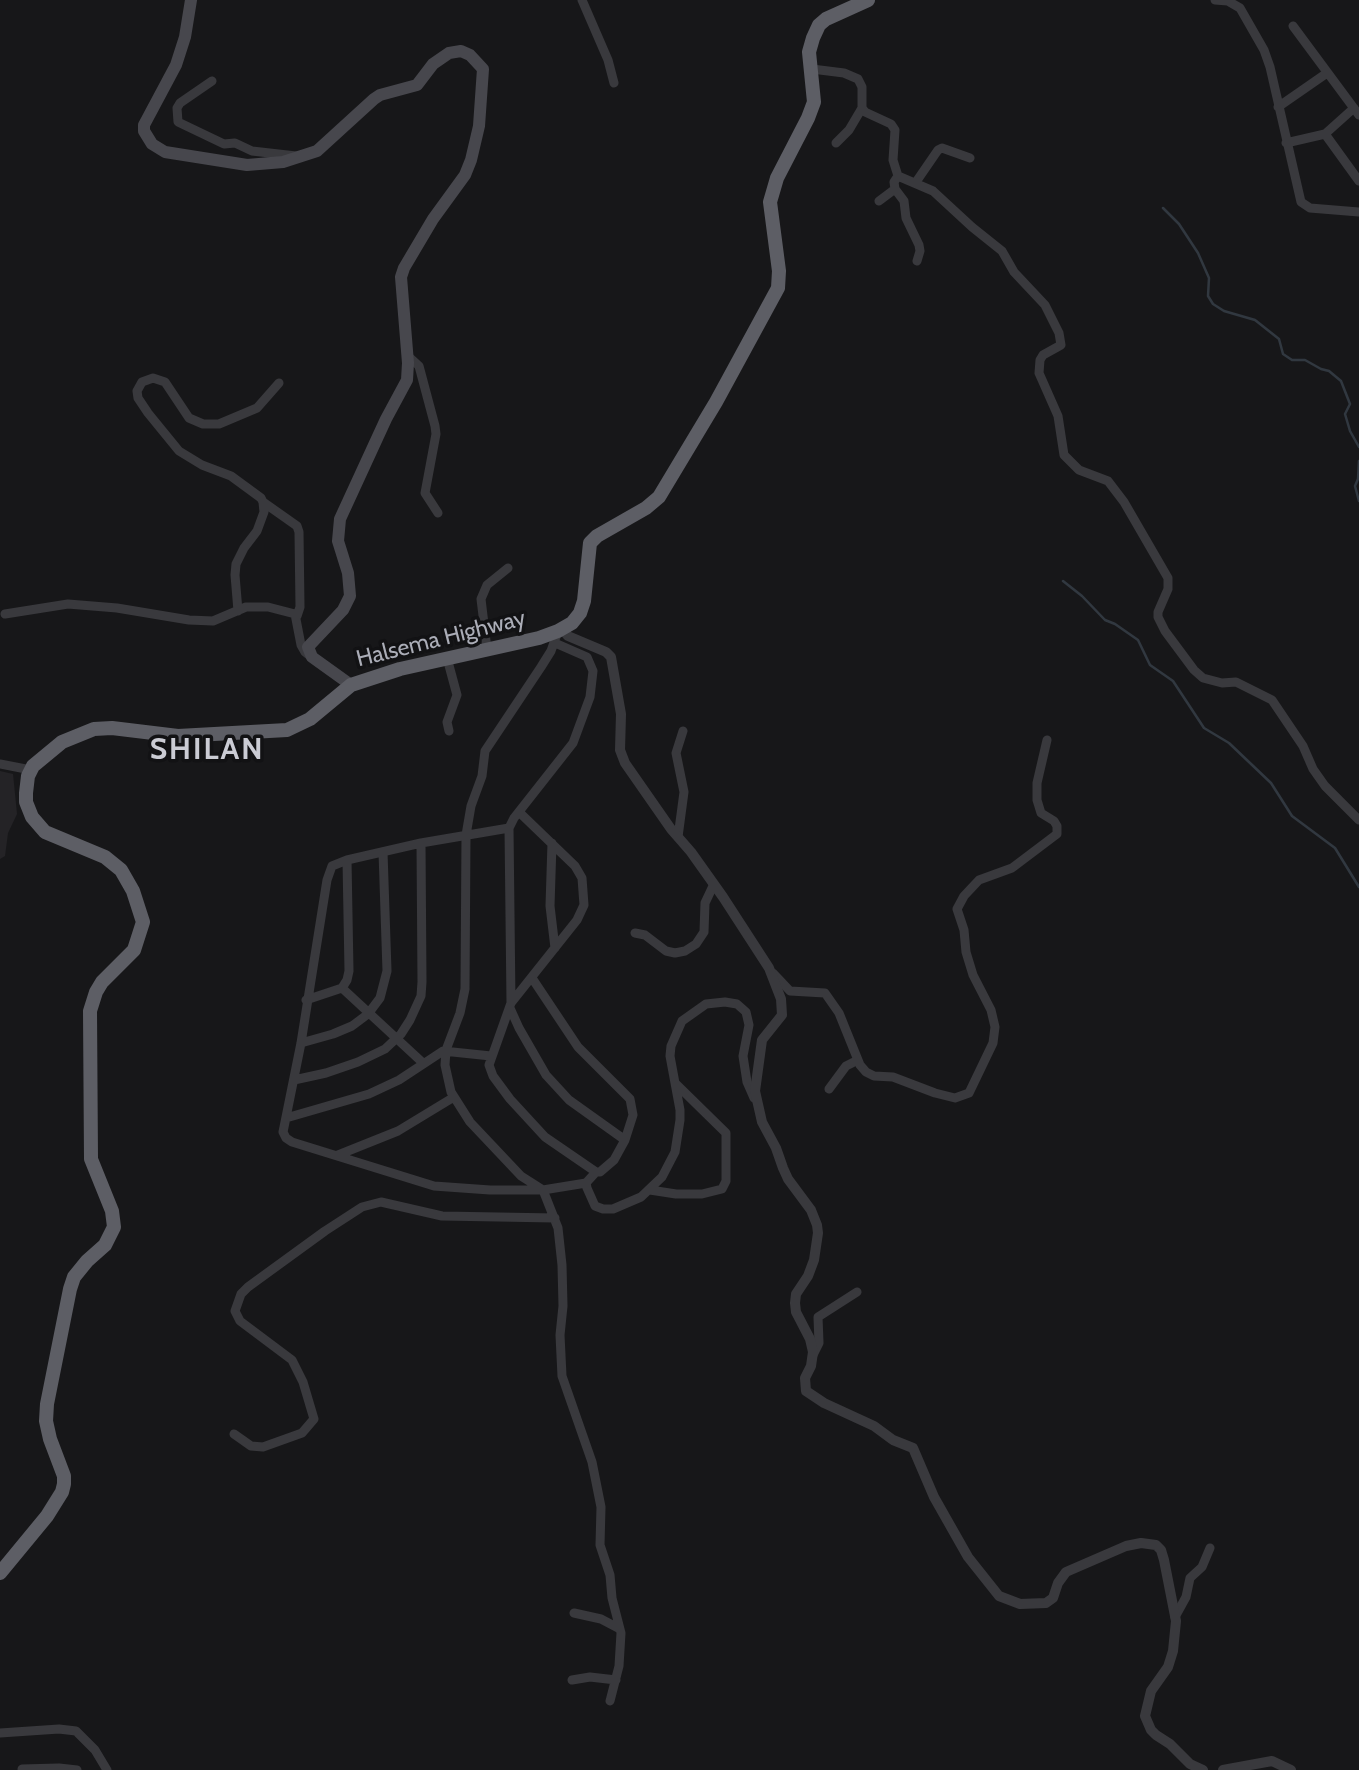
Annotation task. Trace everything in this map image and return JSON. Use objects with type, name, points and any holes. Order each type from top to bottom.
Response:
[{"type":"highway","name":"Halsema Highway","points":[[31,770],[61,742],[94,729],[112,728],[177,736],[287,730],[310,719],[351,685],[400,669],[558,634],[576,619],[583,607],[590,543],[659,497],[710,413],[778,288],[779,271],[771,202],[777,178],[812,111],[815,95],[809,52],[819,25],[867,0]]},
{"type":"highway","points":[[0,1573],[47,1516],[62,1492],[64,1476],[46,1420],[69,1289],[78,1270],[105,1245],[114,1227],[112,1211],[90,1159],[90,1011],[102,982],[134,950],[143,922],[133,891],[121,870],[105,857],[45,832],[32,817],[26,802],[31,770]]},
{"type":"main road","points":[[191,0],[185,37],[176,65],[144,125],[144,131],[152,144],[165,152],[260,166],[301,158],[317,151],[380,95],[417,85],[433,64],[449,52],[461,51],[470,55],[483,69],[479,126],[471,160],[465,175],[433,219],[401,277],[408,355],[407,380],[340,519],[338,541],[348,573],[350,596],[343,611],[309,644],[308,650],[312,657],[351,685]]},
{"type":"street","points":[[582,0],[608,60],[614,83]]},
{"type":"street","points":[[1215,0],[1235,4],[1252,27],[1270,66],[1298,196],[1305,206],[1359,212]]},
{"type":"street","points":[[1286,143],[1325,134],[1357,112],[1293,26]]},
{"type":"street","points":[[812,69],[844,73],[858,79],[862,87],[862,108],[854,124],[836,143]]},
{"type":"street","points":[[1278,107],[1327,73]]},
{"type":"street","points":[[212,81],[180,103],[177,108],[178,122],[224,144],[235,143],[252,151],[301,158]]},
{"type":"street","points":[[862,108],[894,127],[893,160],[898,176]]},
{"type":"street","points":[[1325,134],[1359,181]]},
{"type":"street","points":[[916,182],[942,148],[970,158]]},
{"type":"street","points":[[898,176],[933,191],[1002,251],[1014,271],[1045,305],[1059,333],[1061,345],[1043,355],[1040,360],[1040,373],[1058,416],[1064,455],[1079,470],[1108,481],[1124,502],[1168,578],[1168,589],[1160,603],[1158,617],[1165,631],[1203,678],[1222,683],[1237,682],[1272,700],[1303,746],[1319,778],[1336,799],[1359,820]]},
{"type":"street","points":[[898,176],[894,182],[895,189],[904,201],[906,218],[919,245],[917,261]]},
{"type":"street","points":[[880,201],[895,189]]},
{"type":"street","points":[[408,355],[419,366],[435,426],[425,493],[438,513]]},
{"type":"street","points":[[279,383],[257,408],[219,424],[203,424],[189,418],[165,382],[153,378],[142,382],[137,391],[142,404],[179,451],[202,465],[231,476],[297,526],[300,607],[297,616],[301,645],[312,657]]},
{"type":"street","points":[[238,611],[234,575],[236,564],[257,531],[264,512],[263,502]]},
{"type":"street","points":[[487,649],[481,599],[487,585],[508,568]]},
{"type":"street","points":[[5,614],[68,604],[117,608],[204,621],[220,619],[246,607],[268,607],[293,612],[297,616]]},
{"type":"street","points":[[558,634],[587,657],[593,671],[590,697],[573,743],[509,828],[511,1005],[519,1028],[546,1075],[569,1100],[625,1140]]},
{"type":"street","points":[[558,634],[541,667],[486,748],[482,776],[471,806],[466,835],[465,989],[460,1013],[446,1050],[446,1077],[454,1097],[476,1130],[521,1176],[543,1190],[555,1218],[562,1248],[562,1376],[592,1462],[601,1507],[600,1545],[610,1575],[612,1598],[620,1629],[619,1666],[610,1701]]},
{"type":"street","points":[[558,634],[606,652],[611,657],[621,714],[622,756],[769,968],[790,990],[825,993],[839,1013],[858,1060],[866,1072],[874,1076],[893,1077],[955,1098],[963,1097],[971,1091],[993,1043],[995,1027],[991,1010],[973,975],[957,909],[964,896],[979,880],[1012,868],[1057,834],[1057,826],[1050,817],[1041,813],[1037,800],[1037,783],[1047,740]]},
{"type":"street","points":[[447,658],[457,695],[447,722],[449,731]]},
{"type":"street","points":[[678,837],[684,792],[676,753],[682,731]]},
{"type":"street","points":[[0,764],[31,770]]},
{"type":"street","points":[[519,813],[575,866],[582,878],[584,905],[581,913],[511,1005],[489,1065],[491,1073],[514,1103],[551,1142],[596,1172]]},
{"type":"street","points":[[509,828],[346,860],[330,868],[301,1043],[283,1132],[286,1138],[439,1187],[543,1190],[586,1183],[596,1172],[610,1165],[625,1140],[633,1115],[630,1099],[578,1047],[532,978]]},
{"type":"street","points":[[294,1080],[326,1073],[385,1049],[410,1020],[421,996],[421,844]]},
{"type":"street","points":[[552,844],[550,906],[555,948]]},
{"type":"street","points":[[301,1043],[352,1026],[368,1014],[380,998],[387,971],[383,852]]},
{"type":"street","points":[[306,1000],[342,988],[347,981],[346,860]]},
{"type":"street","points":[[635,933],[645,935],[666,951],[685,951],[696,944],[704,932],[705,903],[713,886]]},
{"type":"street","points":[[756,1101],[755,1084],[762,1040],[782,1015],[781,999],[769,968]]},
{"type":"street","points":[[342,988],[423,1063]]},
{"type":"street","points":[[586,1183],[592,1201],[603,1209],[613,1209],[650,1190],[662,1177],[675,1153],[680,1110],[670,1056],[671,1046],[682,1021],[706,1004],[737,1004],[747,1012],[749,1020],[743,1056],[747,1082],[788,1179],[811,1210],[817,1225],[814,1260],[808,1276],[796,1294],[795,1303],[796,1312],[810,1339],[813,1355]]},
{"type":"street","points":[[286,1118],[369,1094],[399,1080],[446,1050],[491,1056]]},
{"type":"street","points":[[829,1089],[846,1066],[858,1060]]},
{"type":"street","points":[[650,1190],[702,1194],[722,1189],[726,1181],[726,1133],[674,1082]]},
{"type":"street","points":[[338,1155],[398,1131],[454,1097]]},
{"type":"street","points":[[234,1434],[251,1446],[263,1447],[302,1433],[314,1419],[303,1382],[292,1360],[240,1321],[235,1311],[241,1294],[248,1287],[325,1231],[362,1207],[382,1202],[442,1216],[555,1218]]},
{"type":"street","points":[[857,1293],[818,1317],[819,1343],[805,1378],[807,1392],[824,1403],[874,1426],[893,1440],[913,1448],[934,1497],[961,1546],[999,1596],[1020,1604],[1046,1603],[1053,1598],[1058,1583],[1066,1572],[1126,1546],[1148,1543],[1161,1550],[1175,1617],[1175,1637],[1168,1667],[1151,1691],[1145,1716],[1156,1735],[1199,1769]]},
{"type":"street","points":[[1175,1617],[1186,1597],[1189,1578],[1202,1567],[1210,1548]]},
{"type":"street","points":[[574,1613],[587,1614],[620,1629]]},
{"type":"street","points":[[572,1680],[596,1677],[616,1680]]},
{"type":"street","points":[[0,1733],[59,1729],[76,1731],[87,1740],[107,1770]]},
{"type":"street","points":[[1223,1770],[1272,1761],[1291,1770]]},
{"type":"street","points":[[22,1769],[77,1770]]},
{"type":"shaded area","points":[[0,771],[13,774],[17,814],[8,833],[5,856],[0,859]]},
{"type":"waterway","points":[[1163,208],[1179,224],[1198,253],[1209,278],[1208,296],[1213,304],[1224,311],[1255,320],[1279,339],[1283,354],[1292,360],[1305,360],[1329,371],[1341,381],[1350,404],[1345,414],[1359,447]]},
{"type":"waterway","points":[[1359,461],[1355,486],[1359,501]]},
{"type":"waterway","points":[[1063,581],[1105,620],[1138,640],[1150,665],[1173,681],[1204,728],[1229,743],[1271,783],[1292,816],[1335,848],[1359,887]]},
{"type":"district","name":"SHILAN","points":[[207,750]]}]
